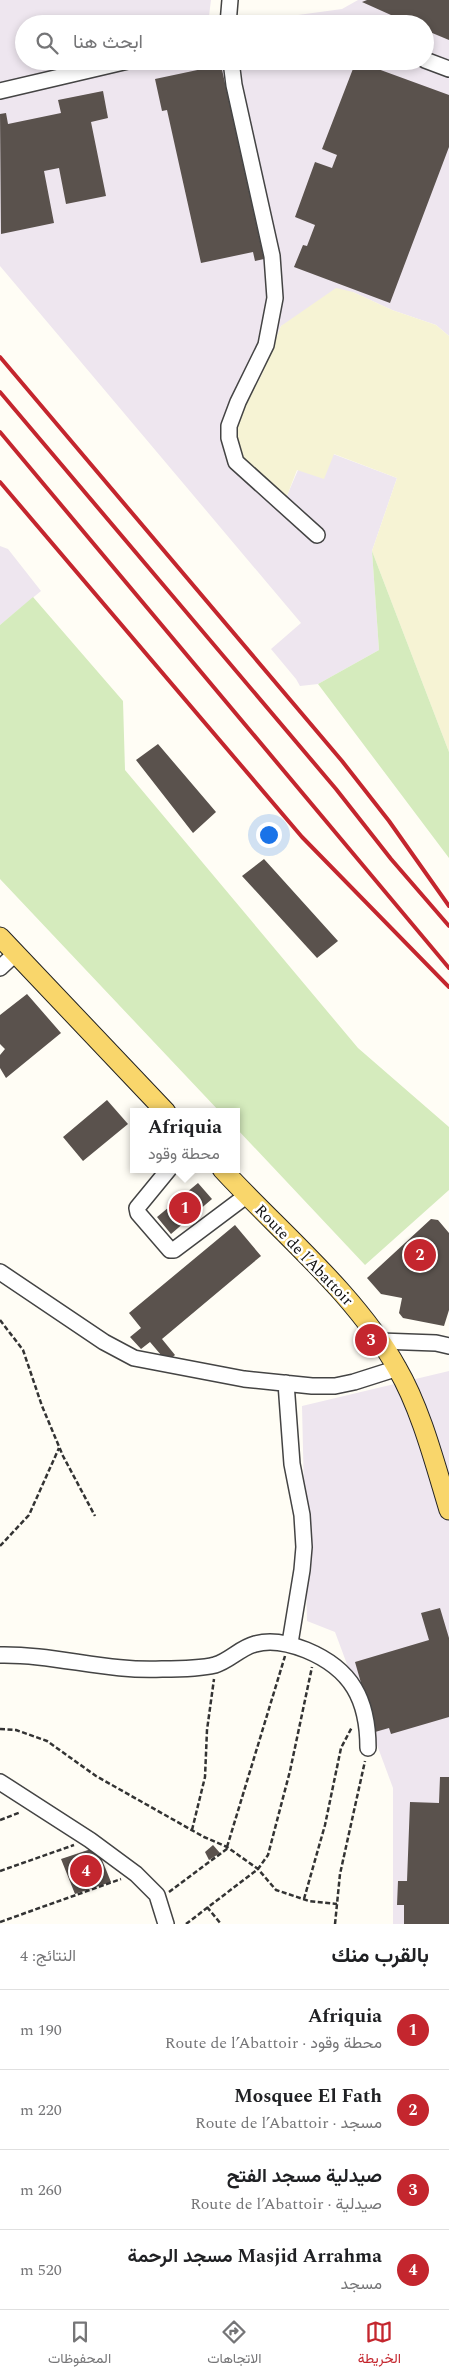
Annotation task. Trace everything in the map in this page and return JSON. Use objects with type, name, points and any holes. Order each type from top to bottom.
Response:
[{"type":"main road","points":[[0,937],[162,1108]]},
{"type":"main road","name":"Route de l’Abattoir","points":[[226,1173],[352,1305],[398,1368],[429,1442],[449,1510]]},
{"type":"street","points":[[229,15],[230,0]]},
{"type":"street","points":[[434,63],[449,69]]},
{"type":"street","points":[[0,91],[90,70]]},
{"type":"street","points":[[233,70],[272,256],[275,298],[266,345],[238,402],[229,426],[229,438],[236,462],[317,536]]},
{"type":"street","points":[[0,968],[15,954]]},
{"type":"street","points":[[166,1173],[137,1208],[138,1213],[170,1250],[174,1250],[246,1196]]},
{"type":"street","points":[[0,1272],[104,1342],[134,1358],[244,1379],[335,1386],[398,1368]]},
{"type":"street","points":[[380,1341],[436,1343],[449,1346]]},
{"type":"street","points":[[286,1383],[292,1464],[302,1515],[304,1546],[290,1643]]},
{"type":"street","points":[[0,1655],[35,1655],[109,1666],[160,1669],[216,1665],[256,1643],[290,1643],[332,1663],[346,1675],[355,1688],[362,1706],[368,1728],[368,1748]]},
{"type":"street","points":[[0,1782],[90,1840],[136,1874],[150,1886],[159,1899],[166,1924]]},
{"type":"path","points":[[0,1320],[23,1350],[59,1448],[95,1516]]},
{"type":"path","points":[[0,1546],[29,1515],[59,1448]]},
{"type":"path","points":[[159,1899],[228,1848],[290,1643]]},
{"type":"path","points":[[186,1924],[258,1869],[268,1855],[290,1771],[315,1654]]},
{"type":"path","points":[[192,1830],[205,1777],[207,1730],[216,1665]]},
{"type":"path","points":[[304,1899],[325,1825],[342,1748],[362,1706]]},
{"type":"path","points":[[0,1729],[16,1730],[47,1741],[96,1776],[228,1848],[258,1869],[276,1890],[304,1899],[337,1904]]},
{"type":"path","points":[[335,1924],[340,1874],[368,1748]]},
{"type":"path","points":[[0,1871],[90,1840]]},
{"type":"path","points":[[0,1922],[136,1874]]},
{"type":"path","points":[[207,1907],[221,1924]]},
{"type":"shaded area","points":[[0,0],[211,0],[209,15],[15,15],[15,70],[434,70],[434,15],[298,15],[342,9],[358,0],[449,0],[449,336],[436,325],[392,310],[353,292],[281,326],[261,376],[244,407],[285,500],[298,470],[333,454],[397,478],[372,551],[379,650],[318,684],[300,686],[271,649],[301,623],[0,266]]},
{"type":"shaded area","points":[[336,288],[353,292],[392,310],[436,325],[449,336],[449,752],[372,551],[397,478],[334,454],[324,479],[297,470],[285,501],[240,461],[236,432],[244,407],[261,376],[281,326]]},
{"type":"shaded area","points":[[0,546],[8,549],[41,591],[0,625]]},
{"type":"shaded area","points":[[449,1371],[449,1924],[393,1924],[393,1788],[335,1632],[307,1621],[302,1406]]},
{"type":"green space","points":[[372,551],[449,752],[449,858],[318,684],[379,650]]},
{"type":"green space","points":[[33,597],[123,701],[125,770],[358,1048],[449,1127],[449,1190],[365,1265],[240,1132],[240,1108],[216,1108],[0,879],[0,625]]},
{"type":"building","points":[[367,0],[449,0],[449,40],[434,34],[434,15],[391,15],[362,2]]},
{"type":"building","points":[[197,70],[222,70],[264,259],[255,261],[253,252],[201,263],[167,110],[162,111],[155,79]]},
{"type":"building","points":[[353,70],[381,70],[449,95],[449,147],[390,303],[294,267],[303,245],[307,246],[315,225],[295,217],[315,162],[332,168],[337,155],[322,149]]},
{"type":"building","points":[[103,91],[108,118],[91,122],[106,196],[66,204],[59,168],[44,171],[54,223],[1,234],[0,114],[6,113],[8,124],[61,113],[58,100]]},
{"type":"building","points":[[158,744],[216,812],[193,833],[136,760]]},
{"type":"building","points":[[264,859],[338,941],[317,958],[242,876]]},
{"type":"building","points":[[27,994],[61,1033],[6,1078],[0,1068],[0,1055],[5,1049],[0,1044],[0,1015]]},
{"type":"building","points":[[107,1100],[128,1124],[83,1161],[63,1137]]},
{"type":"building","points":[[198,1183],[212,1199],[171,1234],[157,1217]]},
{"type":"building","points":[[431,1219],[438,1220],[449,1233],[449,1310],[444,1326],[403,1318],[399,1313],[402,1298],[381,1294],[367,1278]]},
{"type":"building","points":[[235,1225],[261,1256],[162,1339],[175,1355],[167,1362],[150,1342],[141,1349],[130,1337],[141,1328],[129,1313]]},
{"type":"building","points":[[440,1608],[449,1638],[449,1717],[391,1734],[389,1728],[375,1732],[355,1662],[429,1640],[421,1613]]},
{"type":"building","points":[[440,1777],[449,1777],[449,1924],[404,1924],[404,1905],[397,1905],[398,1881],[407,1881],[410,1802],[439,1803]]},
{"type":"building","points":[[213,1845],[220,1853],[209,1860],[205,1852]]},
{"type":"building","points":[[91,1849],[98,1850],[111,1882],[75,1894],[61,1859]]},
{"type":"railway","points":[[0,357],[342,761],[389,821],[449,906]]},
{"type":"railway","points":[[0,392],[336,789],[391,859],[449,926]]},
{"type":"railway","points":[[0,432],[449,968]]},
{"type":"railway","points":[[0,482],[302,837],[449,987]]},
{"type":"place","name":"Afriquia","points":[[185,1208]]},
{"type":"place","name":"Mosquee El Fath","points":[[420,1255]]},
{"type":"place","name":"صيدلية مسجد الفتح","points":[[371,1340]]},
{"type":"place","name":"Masjid Arrahma مسجد الرحمة","points":[[86,1871]]}]
